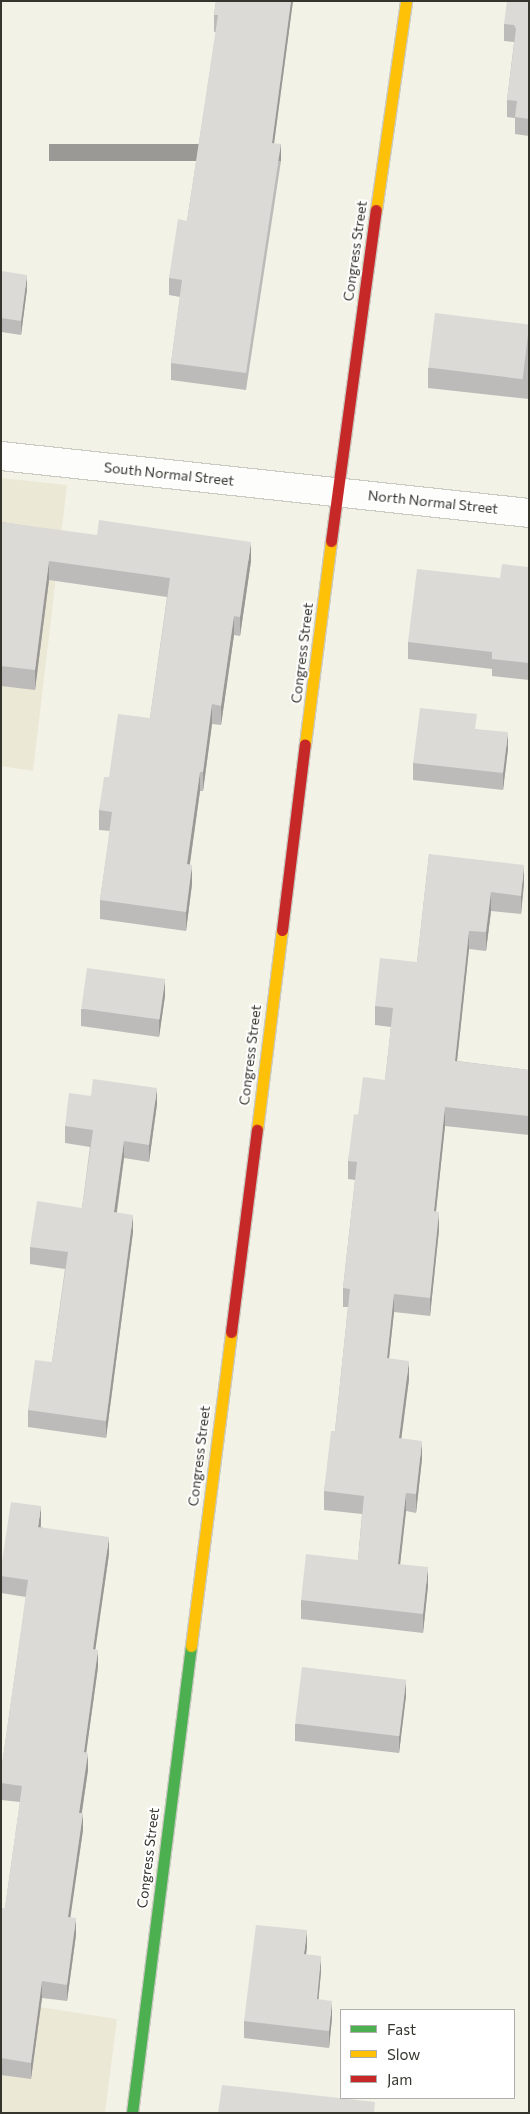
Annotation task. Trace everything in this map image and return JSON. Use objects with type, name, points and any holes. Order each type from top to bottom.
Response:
[{"type":"street","name":"Congress Street","points":[[132,2113],[337,492],[406,1]]},
{"type":"street","name":"South Normal Street","points":[[1,456],[337,492]]},
{"type":"street","name":"North Normal Street","points":[[337,492],[529,513]]},
{"type":"shaded area","points":[[1,478],[67,485],[33,771],[1,766]]},
{"type":"shaded area","points":[[1,2001],[117,2019],[105,2113],[1,2113]]},
{"type":"building","points":[[216,1],[291,1],[272,143],[281,144],[246,373],[171,363],[182,280],[169,278],[178,219],[187,221],[218,15],[214,15]]},
{"type":"building","points":[[507,1],[529,1],[529,119],[515,117],[517,101],[507,100],[516,29],[514,25],[504,24]]},
{"type":"building","points":[[1,271],[27,275],[21,321],[1,318]]},
{"type":"building","points":[[435,313],[529,325],[523,379],[428,368]]},
{"type":"building","points":[[99,520],[251,542],[240,617],[234,616],[221,706],[212,704],[203,772],[200,772],[187,864],[192,865],[186,912],[100,900],[112,812],[99,810],[104,777],[109,777],[118,714],[150,718],[170,578],[49,561],[35,670],[1,666],[1,522],[97,535]]},
{"type":"building","points":[[502,564],[529,567],[529,663],[492,659],[492,652],[408,642],[417,569],[500,578]]},
{"type":"building","points":[[420,708],[477,714],[475,729],[508,732],[503,773],[413,763]]},
{"type":"building","points":[[429,854],[524,865],[521,896],[491,892],[486,932],[469,931],[455,1061],[529,1070],[529,1116],[445,1107],[434,1211],[439,1212],[430,1298],[394,1294],[387,1358],[409,1361],[399,1438],[422,1441],[416,1494],[406,1493],[398,1564],[428,1567],[423,1614],[301,1600],[306,1554],[358,1560],[364,1496],[324,1491],[331,1431],[335,1431],[350,1289],[343,1288],[357,1162],[348,1161],[354,1114],[358,1115],[363,1077],[385,1080],[393,1008],[375,1006],[380,958],[417,962]]},
{"type":"building","points":[[87,968],[165,979],[160,1020],[81,1009]]},
{"type":"building","points":[[93,1079],[157,1088],[149,1145],[124,1141],[114,1212],[133,1215],[106,1421],[28,1410],[35,1360],[52,1362],[68,1252],[30,1247],[37,1201],[82,1208],[93,1130],[65,1126],[69,1093],[91,1096]]},
{"type":"building","points":[[11,1502],[41,1506],[38,1527],[109,1537],[93,1649],[98,1650],[84,1752],[88,1753],[79,1813],[83,1813],[68,1917],[76,1918],[67,1985],[42,1981],[31,2063],[1,2058],[1,1908],[5,1908],[22,1786],[1,1783],[1,1772],[28,1580],[1,1576]]},
{"type":"building","points":[[302,1667],[406,1680],[399,1736],[295,1724]]},
{"type":"building","points":[[256,1925],[307,1930],[304,1954],[321,1956],[317,1999],[332,2001],[329,2031],[244,2021]]},
{"type":"building","points":[[222,2085],[375,2102],[374,2113],[218,2113]]},
{"type":"traffic: fast","points":[[132,2113],[191,1646]]},
{"type":"traffic: slow","points":[[376,210],[406,1]]},
{"type":"traffic: slow","points":[[305,744],[331,541]]},
{"type":"traffic: slow","points":[[257,1130],[282,930]]},
{"type":"traffic: slow","points":[[191,1646],[231,1332]]},
{"type":"traffic: jam","points":[[331,541],[376,210]]},
{"type":"traffic: jam","points":[[282,930],[305,744]]},
{"type":"traffic: jam","points":[[231,1332],[257,1130]]}]
